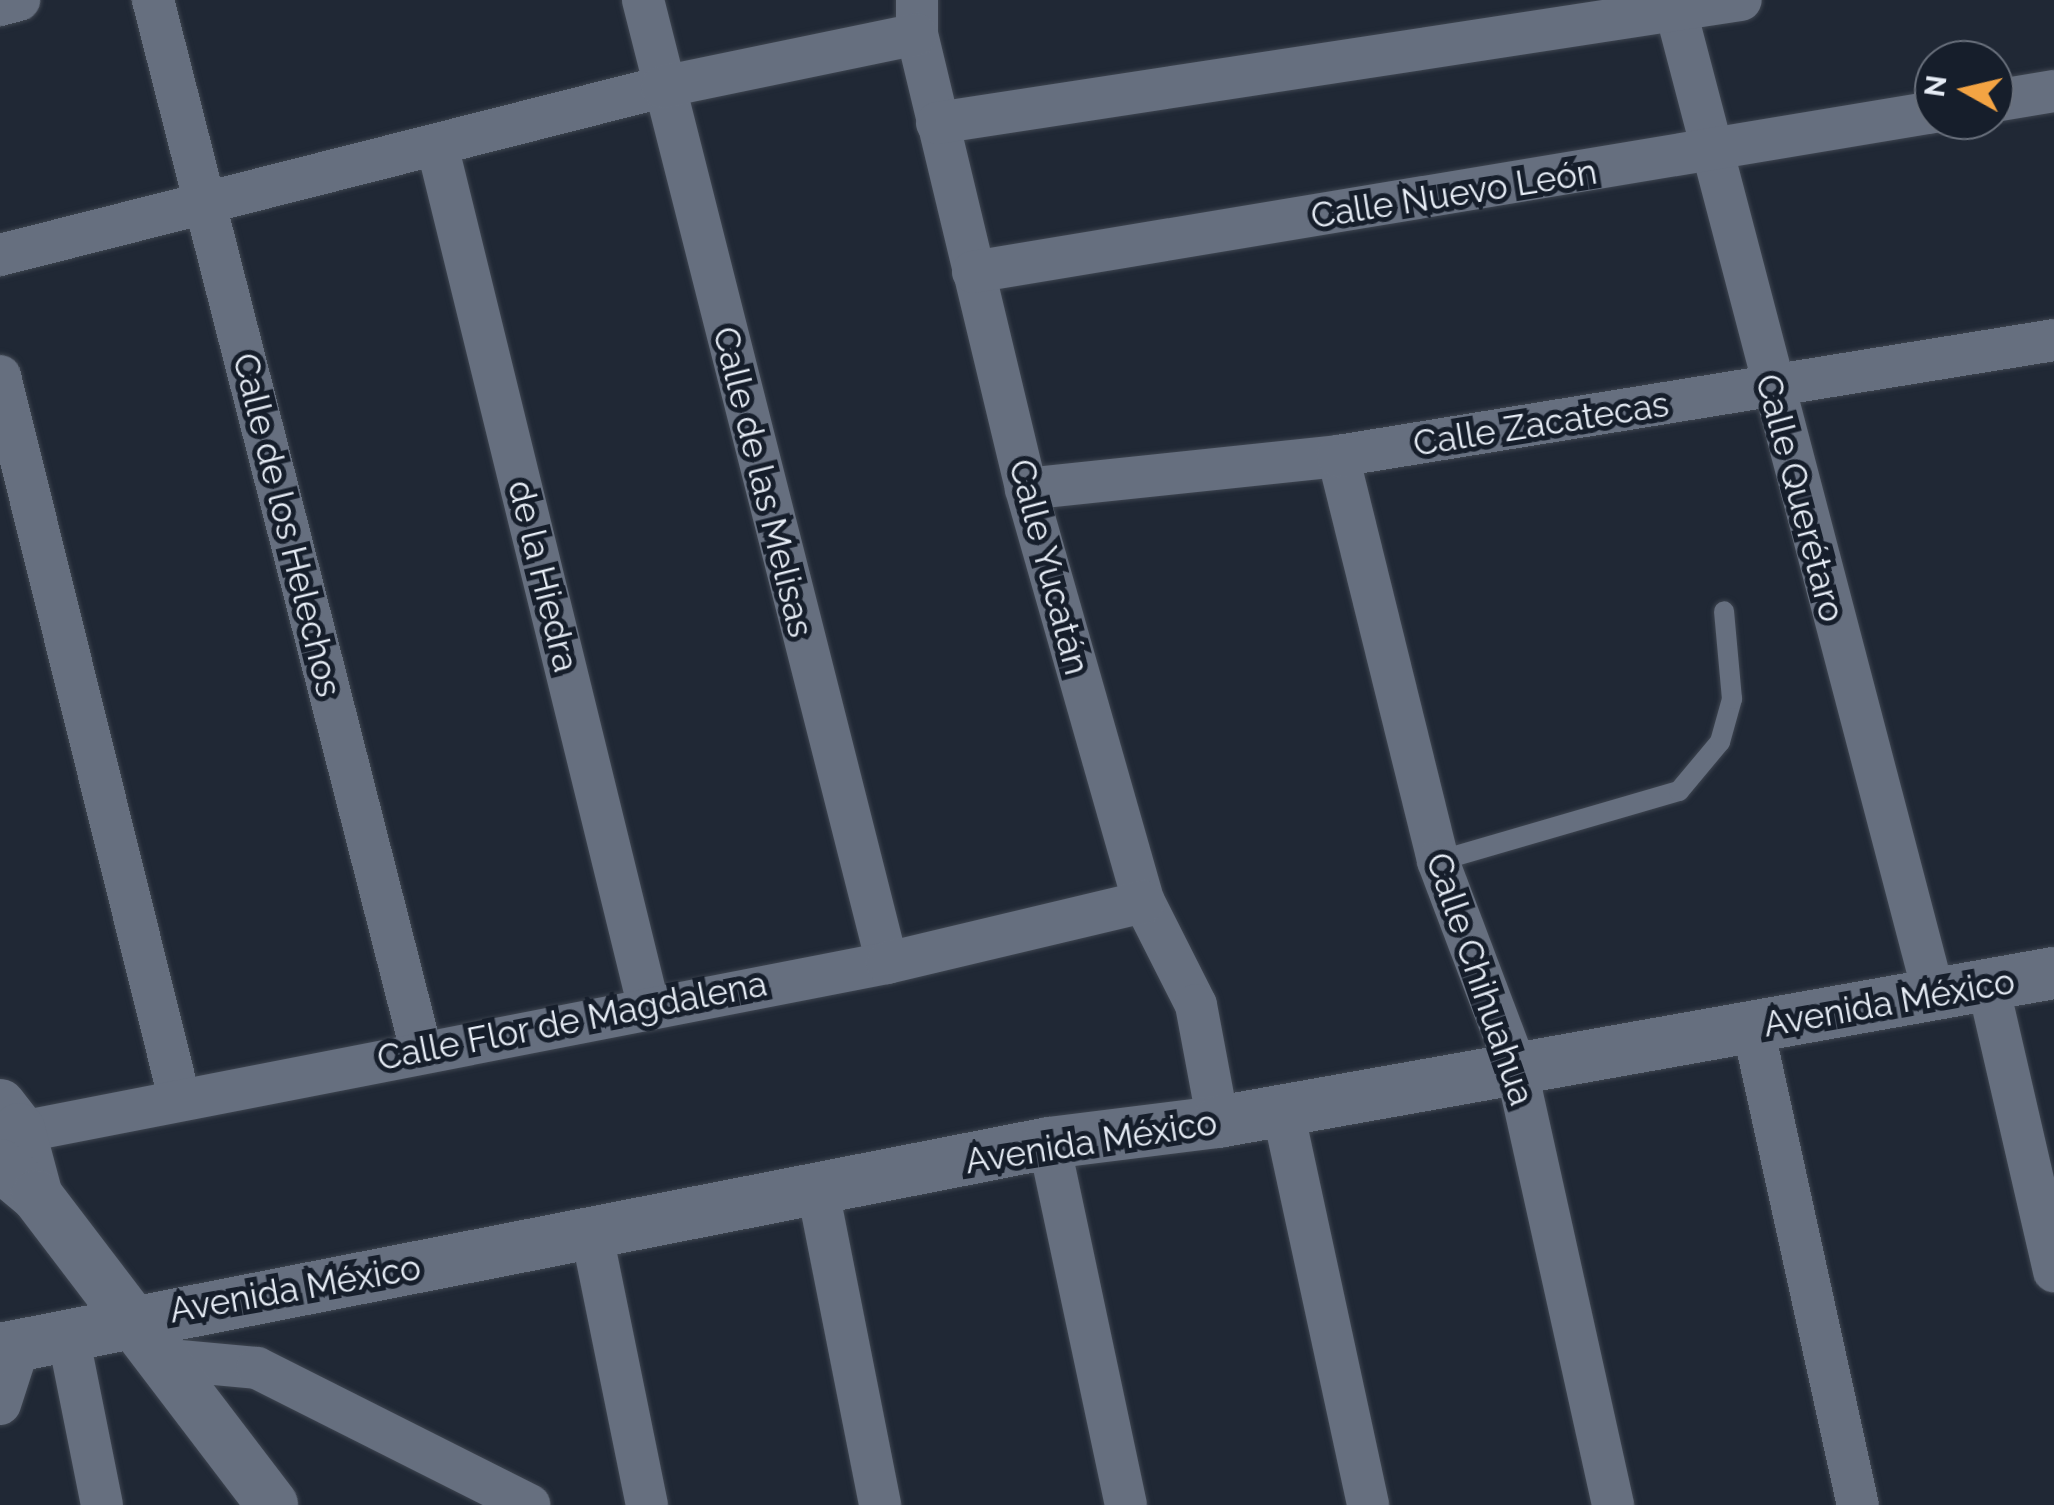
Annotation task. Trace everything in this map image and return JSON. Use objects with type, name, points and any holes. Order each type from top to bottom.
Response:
[{"type":"street","points":[[0,5],[19,0]]},
{"type":"street","name":"Calle de los Helechos","points":[[153,0],[422,1050]]},
{"type":"street","name":"Calle de las Melisas","points":[[643,0],[887,963]]},
{"type":"street","points":[[937,122],[1741,0]]},
{"type":"street","name":"Calle Querétaro","points":[[1675,7],[1715,152],[1770,388],[1934,994]]},
{"type":"street","points":[[0,255],[438,149],[917,17]]},
{"type":"street","name":"Calle Yucatán","points":[[917,17],[937,122],[1026,489],[1144,902],[1196,1005],[1218,1122]]},
{"type":"street","points":[[2014,98],[2054,91]]},
{"type":"street","name":"Calle Nuevo León","points":[[973,272],[1715,152],[1914,116]]},
{"type":"street","name":"de la Hiedra","points":[[438,149],[648,1004]]},
{"type":"street","name":"Calle Zacatecas","points":[[1026,489],[1338,456],[2054,340]]},
{"type":"street","points":[[0,376],[179,1097]]},
{"type":"street","name":"Calle Chihuahua","points":[[1338,456],[1438,861],[1516,1067],[1613,1505]]},
{"type":"street","name":"Calle Flor de Magdalena","points":[[11,1146],[179,1097],[648,1004],[887,963],[1144,902]]},
{"type":"street","name":"Avenida México","points":[[29,1343],[145,1340],[592,1235],[1049,1143],[1283,1111],[2054,972]]},
{"type":"street","points":[[1988,984],[2054,1272]]},
{"type":"street","points":[[1753,1028],[1858,1505]]},
{"type":"street","points":[[1283,1111],[1368,1505]]},
{"type":"street","points":[[1049,1143],[1126,1505]]},
{"type":"street","points":[[11,1146],[145,1340],[272,1505]]},
{"type":"street","points":[[818,1192],[880,1505]]},
{"type":"street","points":[[592,1235],[646,1505]]},
{"type":"street","points":[[145,1340],[257,1368],[529,1505]]},
{"type":"street","points":[[0,1404],[29,1343]]},
{"type":"street","points":[[29,1343],[102,1505]]},
{"type":"lane","points":[[1438,861],[1679,791],[1720,742],[1732,699],[1724,612]]}]
